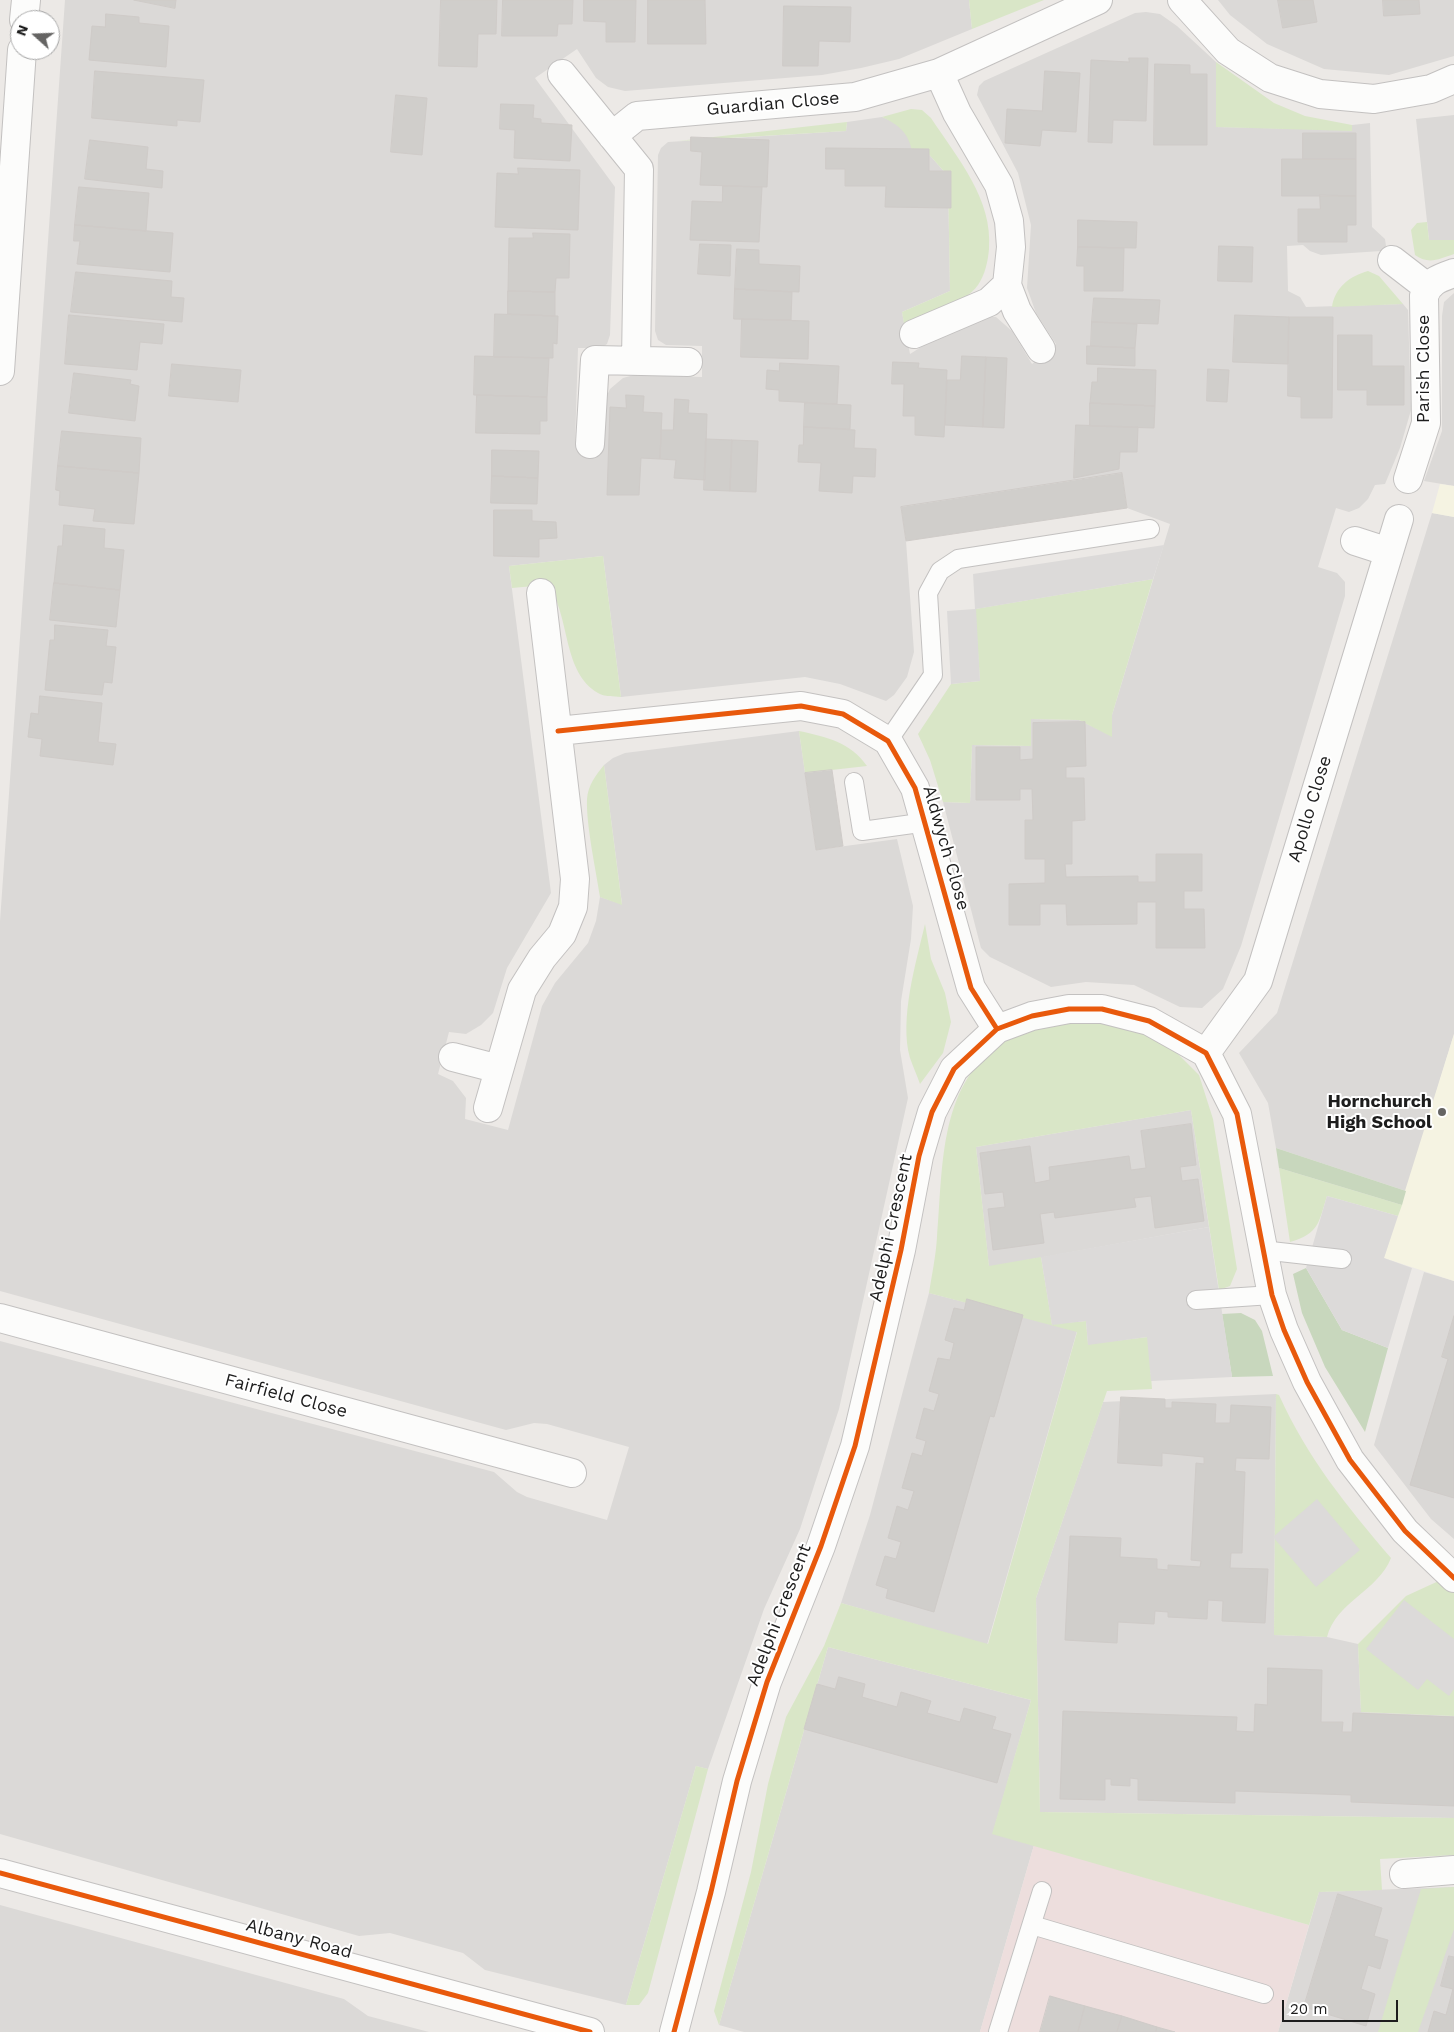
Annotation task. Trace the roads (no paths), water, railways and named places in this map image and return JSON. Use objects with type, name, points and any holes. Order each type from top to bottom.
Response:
[{"type":"street","name":"Guardian Close","points":[[612,136],[637,116],[855,97],[939,73],[1098,0]]},
{"type":"street","points":[[1182,0],[1228,50],[1270,78],[1320,94],[1374,99],[1432,89],[1454,79]]},
{"type":"street","points":[[0,371],[21,60]]},
{"type":"street","points":[[939,73],[957,113],[999,186],[1009,222],[1011,247],[1007,285],[1017,311],[1041,349]]},
{"type":"street","points":[[562,74],[639,169],[636,361]]},
{"type":"street","points":[[1392,260],[1427,287],[1434,280],[1454,273]]},
{"type":"street","points":[[914,334],[989,302],[1007,285]]},
{"type":"street","name":"Parish Close","points":[[1408,478],[1426,423],[1424,296],[1427,287]]},
{"type":"street","points":[[590,444],[596,360],[688,362]]},
{"type":"street","name":"Apollo Close","points":[[1206,1053],[1258,982],[1399,519]]},
{"type":"street","points":[[1355,541],[1388,552]]},
{"type":"street","points":[[488,1108],[522,990],[542,958],[562,934],[574,907],[575,878],[541,592]]},
{"type":"street","name":"Aldwych Close","points":[[558,731],[801,706],[843,714],[888,741],[915,788],[927,822],[972,988],[997,1029]]},
{"type":"street","name":"Adelphi Crescent","points":[[674,2032],[711,1892],[737,1781],[767,1682],[820,1546],[855,1446],[902,1250],[919,1156],[932,1112],[954,1069],[997,1029],[1032,1016],[1069,1010],[1102,1009],[1149,1020],[1206,1053]]},
{"type":"street","points":[[1206,1053],[1236,1114],[1272,1295],[1284,1330],[1307,1382],[1350,1460],[1405,1531],[1454,1578]]},
{"type":"street","points":[[453,1057],[499,1069]]},
{"type":"street","name":"Fairfield Close","points":[[0,1318],[572,1473]]},
{"type":"street","points":[[1404,1874],[1454,1870]]},
{"type":"street","name":"Albany Road","points":[[0,1873],[590,2032]]},
{"type":"lane","points":[[888,741],[933,675],[928,593],[940,571],[958,559],[1150,529]]},
{"type":"lane","points":[[854,782],[862,831],[927,822]]},
{"type":"lane","points":[[1262,1250],[1342,1259]]},
{"type":"lane","points":[[1196,1300],[1272,1295]]},
{"type":"lane","points":[[998,2032],[1042,1891]]},
{"type":"lane","points":[[1032,1925],[1264,1994]]},
{"type":"place","name":"Hornchurch High School","points":[[1442,1112]]}]
